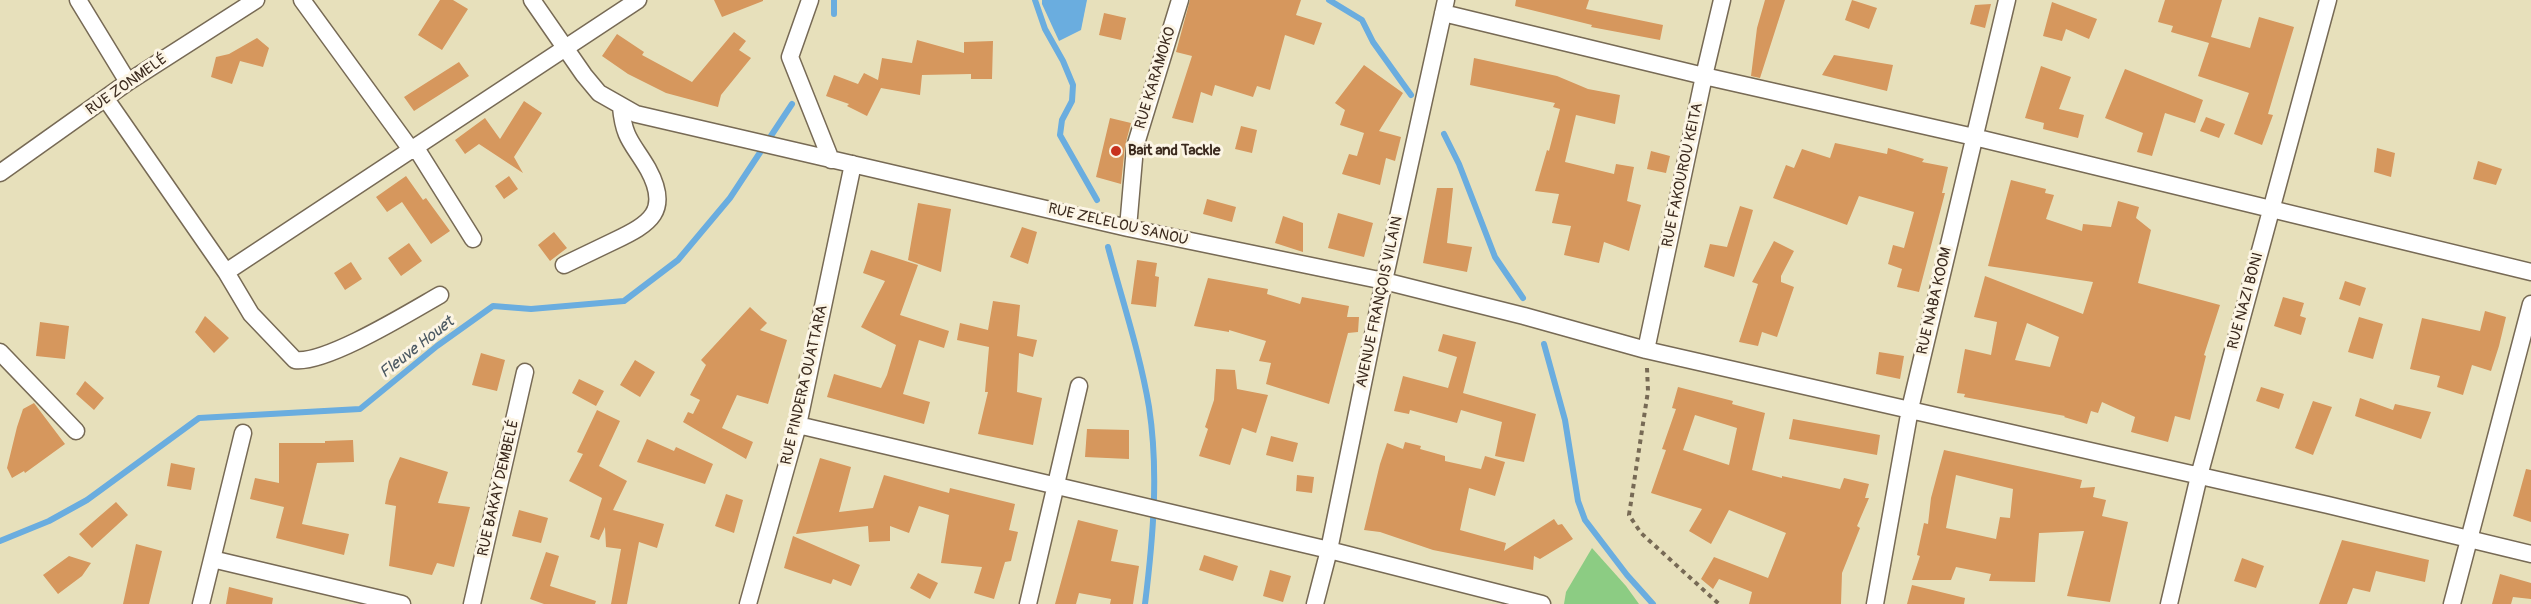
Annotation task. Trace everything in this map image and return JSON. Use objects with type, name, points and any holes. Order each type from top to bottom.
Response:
[{"type":"street","points":[[78,0],[128,82]]},
{"type":"street","name":"RUE ZONMELÉ","points":[[0,173],[128,82],[256,0]]},
{"type":"street","points":[[302,0],[414,149],[473,239]]},
{"type":"street","points":[[532,0],[564,48],[599,93],[621,107],[636,114],[681,126],[831,159]]},
{"type":"street","points":[[226,272],[639,0]]},
{"type":"street","points":[[810,0],[790,57],[831,159]]},
{"type":"street","name":"RUE KARAMOKO","points":[[1128,228],[1135,147],[1180,0]]},
{"type":"street","name":"RUE FAKOUROU KEITA","points":[[1646,350],[1722,0]]},
{"type":"street","name":"RUE NABA KOOM","points":[[1875,604],[1910,409],[2007,0]]},
{"type":"street","name":"RUE NAZI BONI","points":[[2169,604],[2199,476],[2328,0]]},
{"type":"street","points":[[1445,7],[1704,76],[1974,137],[2531,272]]},
{"type":"street","name":"AVENUE FRANÇOIS VILAIN","points":[[1315,604],[1329,550],[1384,281],[1445,7]]},
{"type":"street","points":[[106,99],[226,272],[251,314],[295,360],[305,361],[353,342],[440,295]]},
{"type":"street","points":[[564,265],[642,228],[656,212],[658,195],[647,167],[628,141],[622,126],[621,107]]},
{"type":"street","name":"RUE ZELELOU SANOU","points":[[831,159],[1128,228],[1384,281],[1524,316],[1646,350],[1910,409],[2531,554]]},
{"type":"street","name":"RUE PINDERA OUATTARA","points":[[748,604],[798,425],[853,164]]},
{"type":"street","points":[[2452,604],[2531,304]]},
{"type":"street","points":[[0,352],[76,431]]},
{"type":"street","name":"RUE BAKAY DEMBELÉ","points":[[472,604],[525,372]]},
{"type":"street","points":[[1028,604],[1079,386]]},
{"type":"street","points":[[798,425],[1329,550],[1542,604]]},
{"type":"street","points":[[201,604],[243,433]]},
{"type":"street","points":[[212,559],[402,604]]},
{"type":"path","points":[[1646,350],[1648,391],[1629,515],[1641,533],[1719,604]]},
{"type":"green space","points":[[1592,548],[1639,604],[1564,604],[1566,592]]},
{"type":"water","points":[[1042,0],[1087,0],[1081,30],[1059,41]]},
{"type":"building","points":[[440,0],[453,0],[468,9],[442,50],[418,35]]},
{"type":"building","points":[[714,0],[763,0],[763,1],[722,17]]},
{"type":"building","points":[[1190,0],[1301,0],[1296,15],[1322,23],[1314,45],[1285,35],[1270,90],[1257,86],[1253,97],[1215,85],[1212,96],[1201,92],[1193,123],[1172,118],[1192,56],[1176,52]]},
{"type":"building","points":[[1516,0],[1589,0],[1586,9],[1663,25],[1660,40],[1591,27],[1592,25],[1515,6]]},
{"type":"building","points":[[1765,0],[1785,0],[1760,78],[1751,76],[1757,28]]},
{"type":"building","points":[[1852,0],[1877,8],[1869,29],[1845,20]]},
{"type":"building","points":[[2165,0],[2222,0],[2211,37],[2250,48],[2259,17],[2294,27],[2268,114],[2273,115],[2262,145],[2234,134],[2249,93],[2198,76],[2209,43],[2171,32],[2173,26],[2158,22]]},
{"type":"building","points":[[2052,2],[2097,19],[2089,39],[2066,29],[2062,41],[2043,36]]},
{"type":"building","points":[[1991,4],[1985,28],[1970,24],[1975,5]]},
{"type":"building","points":[[1104,13],[1126,18],[1121,40],[1099,35]]},
{"type":"building","points":[[734,32],[746,41],[739,50],[751,58],[721,95],[718,107],[666,93],[628,74],[602,56],[617,34],[644,52],[642,55],[692,82]]},
{"type":"building","points":[[257,38],[269,48],[263,67],[240,61],[232,84],[211,77],[216,57],[229,54]]},
{"type":"building","points":[[917,40],[964,53],[964,42],[993,41],[992,79],[971,79],[971,74],[922,75],[920,95],[881,88],[867,116],[847,106],[849,104],[826,96],[834,75],[858,84],[864,73],[878,80],[882,58],[912,63]]},
{"type":"building","points":[[1834,55],[1893,65],[1887,91],[1822,75]]},
{"type":"building","points":[[1474,58],[1557,76],[1588,89],[1620,95],[1615,124],[1576,115],[1565,162],[1614,174],[1616,164],[1634,167],[1627,201],[1641,205],[1629,251],[1604,242],[1599,263],[1564,255],[1571,226],[1552,223],[1559,194],[1535,191],[1560,109],[1553,107],[1555,103],[1470,85]]},
{"type":"building","points":[[459,62],[469,76],[414,111],[404,97]]},
{"type":"building","points":[[1364,65],[1403,93],[1379,131],[1401,137],[1395,161],[1386,158],[1380,185],[1342,174],[1349,154],[1357,156],[1364,133],[1340,125],[1345,110],[1335,103]]},
{"type":"building","points":[[2041,66],[2071,77],[2059,109],[2084,115],[2078,138],[2043,129],[2044,123],[2025,118]]},
{"type":"building","points":[[2125,69],[2203,100],[2195,123],[2165,113],[2152,156],[2137,152],[2143,133],[2105,118]]},
{"type":"building","points":[[524,101],[542,113],[514,157],[523,173],[479,144],[465,154],[455,140],[485,118],[500,139]]},
{"type":"building","points":[[2206,117],[2225,124],[2219,138],[2200,131]]},
{"type":"building","name":"Bait and Tackle","points":[[1110,118],[1131,123],[1125,146],[1121,184],[1096,177]]},
{"type":"building","points":[[1241,126],[1257,130],[1252,153],[1235,149]]},
{"type":"building","points":[[1835,143],[1887,154],[1888,148],[1924,159],[1922,162],[1948,167],[1942,193],[1945,193],[1919,292],[1897,287],[1902,269],[1888,264],[1893,245],[1904,248],[1914,212],[1859,196],[1847,225],[1773,198],[1786,165],[1794,168],[1802,149],[1830,158]]},
{"type":"building","points":[[2377,148],[2395,153],[2391,177],[2374,172]]},
{"type":"building","points":[[1651,151],[1670,156],[1666,173],[1647,169]]},
{"type":"building","points":[[2478,161],[2502,169],[2496,185],[2473,179]]},
{"type":"building","points":[[406,176],[423,200],[426,198],[450,231],[431,244],[402,202],[387,212],[376,197]]},
{"type":"building","points":[[509,176],[518,189],[504,199],[495,186]]},
{"type":"building","points":[[2011,180],[2046,189],[2045,193],[2054,195],[2046,219],[2082,231],[2083,224],[2111,227],[2118,201],[2139,207],[2136,218],[2151,230],[2138,283],[2220,305],[2204,355],[2206,356],[2190,420],[2175,416],[2168,442],[2131,432],[2135,417],[2102,402],[2098,413],[2091,411],[2087,424],[2065,416],[1964,397],[1965,394],[1957,393],[1965,349],[1991,355],[1997,322],[1974,317],[1985,276],[2083,314],[2093,282],[1988,266]],"holes":[[[2027,323],[2059,337],[2050,367],[2015,360]]]},
{"type":"building","points":[[1437,188],[1453,188],[1447,243],[1472,247],[1467,272],[1423,263]]},
{"type":"building","points":[[1207,199],[1236,207],[1232,222],[1203,214]]},
{"type":"building","points":[[918,203],[951,209],[941,272],[908,260]]},
{"type":"building","points":[[1740,206],[1753,210],[1734,277],[1704,267],[1710,244],[1727,247]]},
{"type":"building","points":[[1338,213],[1373,223],[1364,257],[1328,248]]},
{"type":"building","points":[[1283,216],[1303,223],[1303,252],[1275,243]]},
{"type":"building","points":[[1022,227],[1037,232],[1028,264],[1010,257]]},
{"type":"building","points":[[554,232],[567,248],[550,261],[538,245]]},
{"type":"building","points":[[1774,241],[1794,251],[1781,276],[1781,282],[1794,287],[1777,337],[1762,332],[1758,346],[1739,342],[1758,284],[1752,282]]},
{"type":"building","points":[[409,243],[422,261],[401,276],[388,258]]},
{"type":"building","points":[[871,250],[918,265],[900,315],[949,331],[944,348],[919,340],[903,394],[930,402],[924,424],[827,397],[834,374],[881,388],[896,345],[861,327],[885,281],[863,273]]},
{"type":"building","points":[[1137,260],[1157,263],[1155,276],[1159,277],[1156,307],[1131,304]]},
{"type":"building","points":[[351,262],[362,279],[345,290],[334,273]]},
{"type":"building","points":[[1208,278],[1268,289],[1267,294],[1300,304],[1302,297],[1349,306],[1347,317],[1359,317],[1358,332],[1348,333],[1329,404],[1266,384],[1271,363],[1259,361],[1266,341],[1229,330],[1229,332],[1194,326]]},
{"type":"building","points":[[2345,281],[2366,288],[2360,306],[2339,299]]},
{"type":"building","points":[[2283,297],[2304,303],[2300,316],[2306,318],[2301,335],[2274,326]]},
{"type":"building","points":[[993,301],[1020,305],[1017,336],[1037,340],[1033,357],[1019,353],[1017,392],[1042,398],[1033,445],[978,434],[988,392],[985,392],[989,347],[957,340],[960,323],[988,330]]},
{"type":"building","points":[[750,307],[767,323],[760,330],[787,340],[768,404],[737,395],[722,428],[753,442],[746,459],[683,422],[688,412],[693,414],[700,400],[690,395],[706,365],[701,360]]},
{"type":"building","points":[[2485,311],[2506,317],[2499,346],[2491,371],[2472,365],[2463,395],[2437,387],[2440,376],[2410,369],[2422,318],[2480,331]]},
{"type":"building","points":[[205,316],[229,338],[214,353],[195,332]]},
{"type":"building","points":[[2359,317],[2383,324],[2373,359],[2348,352]]},
{"type":"building","points":[[40,322],[69,326],[65,359],[36,356]]},
{"type":"building","points":[[1443,334],[1476,342],[1463,393],[1536,414],[1524,462],[1495,456],[1502,422],[1461,410],[1457,423],[1410,410],[1409,414],[1394,411],[1403,376],[1448,388],[1457,357],[1438,351]]},
{"type":"building","points":[[1879,352],[1904,356],[1900,379],[1876,374]]},
{"type":"building","points":[[481,353],[505,360],[497,391],[472,385]]},
{"type":"building","points":[[635,360],[655,372],[640,397],[620,385]]},
{"type":"building","points":[[1216,369],[1235,370],[1237,389],[1268,395],[1256,433],[1242,428],[1230,465],[1199,456],[1214,400]]},
{"type":"building","points":[[579,379],[604,391],[596,406],[572,393]]},
{"type":"building","points":[[85,381],[104,398],[94,410],[76,394]]},
{"type":"building","points":[[1678,387],[1733,401],[1732,404],[1765,413],[1752,470],[1840,489],[1844,478],[1869,484],[1865,498],[1869,498],[1857,526],[1860,528],[1842,573],[1841,604],[1749,604],[1752,592],[1719,579],[1713,589],[1701,579],[1714,557],[1768,578],[1786,533],[1729,510],[1711,544],[1689,531],[1702,509],[1651,493],[1666,450],[1662,449],[1676,409],[1672,408]],"holes":[[[1695,415],[1737,428],[1729,465],[1683,450]]]},
{"type":"building","points":[[2261,387],[2284,394],[2279,409],[2256,401]]},
{"type":"building","points":[[2360,398],[2393,410],[2395,404],[2431,412],[2421,439],[2355,416]]},
{"type":"building","points":[[2313,401],[2332,407],[2313,455],[2295,448]]},
{"type":"building","points":[[34,403],[65,444],[25,473],[24,471],[12,478],[7,468],[17,427],[23,409]]},
{"type":"building","points":[[597,410],[620,421],[599,466],[627,481],[613,510],[664,524],[657,548],[639,542],[627,604],[611,604],[621,549],[606,547],[605,527],[599,540],[590,537],[602,498],[569,481],[583,454],[577,452]]},
{"type":"building","points":[[1793,419],[1880,435],[1877,455],[1789,439]]},
{"type":"building","points":[[1087,429],[1129,430],[1129,459],[1085,457]]},
{"type":"building","points":[[1271,436],[1298,443],[1293,462],[1266,455]]},
{"type":"building","points":[[647,439],[674,451],[676,447],[713,464],[705,484],[637,462]]},
{"type":"building","points":[[353,440],[354,462],[317,463],[302,524],[349,534],[344,555],[276,538],[284,507],[250,499],[255,478],[279,483],[279,443],[325,443],[325,441]]},
{"type":"building","points":[[1405,442],[1445,456],[1445,461],[1481,469],[1485,456],[1505,462],[1495,496],[1469,488],[1460,530],[1506,543],[1504,551],[1554,519],[1558,525],[1562,524],[1573,539],[1540,559],[1534,556],[1533,570],[1433,550],[1380,532],[1364,530],[1387,443],[1403,449]]},
{"type":"building","points":[[1944,450],[2082,480],[2080,488],[2095,487],[2093,497],[2106,500],[2102,516],[2128,522],[2110,602],[2067,596],[2084,531],[2039,533],[2035,582],[1989,581],[1991,574],[1956,567],[1951,580],[1912,580],[1920,556],[1917,555],[1924,523],[1928,524],[1931,498]],"holes":[[[1956,475],[2013,489],[2010,518],[2000,517],[1996,539],[1946,528]]]},
{"type":"building","points":[[400,457],[448,472],[438,503],[470,507],[454,567],[437,563],[432,575],[389,566],[396,506],[385,504],[389,481]]},
{"type":"building","points":[[820,458],[851,467],[839,512],[873,508],[884,475],[949,493],[950,488],[1015,504],[1009,530],[1018,532],[1011,561],[1005,562],[994,599],[974,593],[982,567],[941,563],[949,515],[919,506],[909,533],[890,526],[890,541],[869,542],[868,526],[796,534]]},
{"type":"building","points":[[171,463],[195,468],[191,490],[167,486]]},
{"type":"building","points":[[2526,469],[2531,470],[2531,522],[2513,516]]},
{"type":"building","points":[[1297,475],[1314,477],[1312,493],[1296,491]]},
{"type":"building","points":[[726,494],[743,500],[734,533],[715,526]]},
{"type":"building","points":[[116,502],[128,515],[92,548],[79,534]]},
{"type":"building","points":[[519,510],[548,518],[541,543],[512,536]]},
{"type":"building","points":[[1078,520],[1118,530],[1111,561],[1139,566],[1133,604],[1110,604],[1111,599],[1079,593],[1076,604],[1055,604]]},
{"type":"building","points":[[793,536],[860,565],[851,586],[833,579],[831,584],[784,568]]},
{"type":"building","points":[[2342,540],[2429,560],[2425,582],[2376,571],[2370,592],[2353,588],[2347,604],[2319,604]]},
{"type":"building","points":[[136,544],[162,551],[149,604],[123,604]]},
{"type":"building","points":[[546,552],[559,556],[550,586],[596,601],[595,604],[544,604],[530,599]]},
{"type":"building","points":[[1204,555],[1238,566],[1233,581],[1199,570]]},
{"type":"building","points":[[69,556],[91,563],[82,576],[58,594],[43,575]]},
{"type":"building","points":[[2242,558],[2264,566],[2256,588],[2234,581]]},
{"type":"building","points":[[1270,570],[1291,576],[1283,602],[1263,596]]},
{"type":"building","points":[[918,573],[938,583],[930,599],[910,588]]},
{"type":"building","points":[[2500,574],[2531,583],[2531,599],[2513,597],[2511,604],[2492,604]]},
{"type":"building","points":[[1912,585],[1965,598],[1964,604],[1907,604]]},
{"type":"building","points":[[229,587],[273,598],[272,604],[226,604]]},
{"type":"waterway","name":"Fleuve Houet","points":[[834,0],[834,14]]},
{"type":"waterway","points":[[1035,0],[1045,29],[1073,85],[1072,101],[1062,120],[1060,135],[1097,200]]},
{"type":"waterway","points":[[1329,0],[1362,20],[1373,42],[1411,95]]},
{"type":"waterway","name":"Fleuve Houet","points":[[0,541],[49,521],[87,500],[199,418],[360,409],[437,346],[493,306],[531,309],[624,301],[678,260],[730,198],[792,104]]},
{"type":"waterway","points":[[1444,134],[1459,164],[1495,257],[1523,298]]},
{"type":"waterway","points":[[1108,247],[1141,367],[1152,431],[1154,505],[1145,604]]},
{"type":"waterway","points":[[1544,344],[1565,420],[1578,501],[1585,520],[1627,575],[1653,604]]},
{"type":"place","name":"Bait and Tackle","points":[[1116,151]]}]
